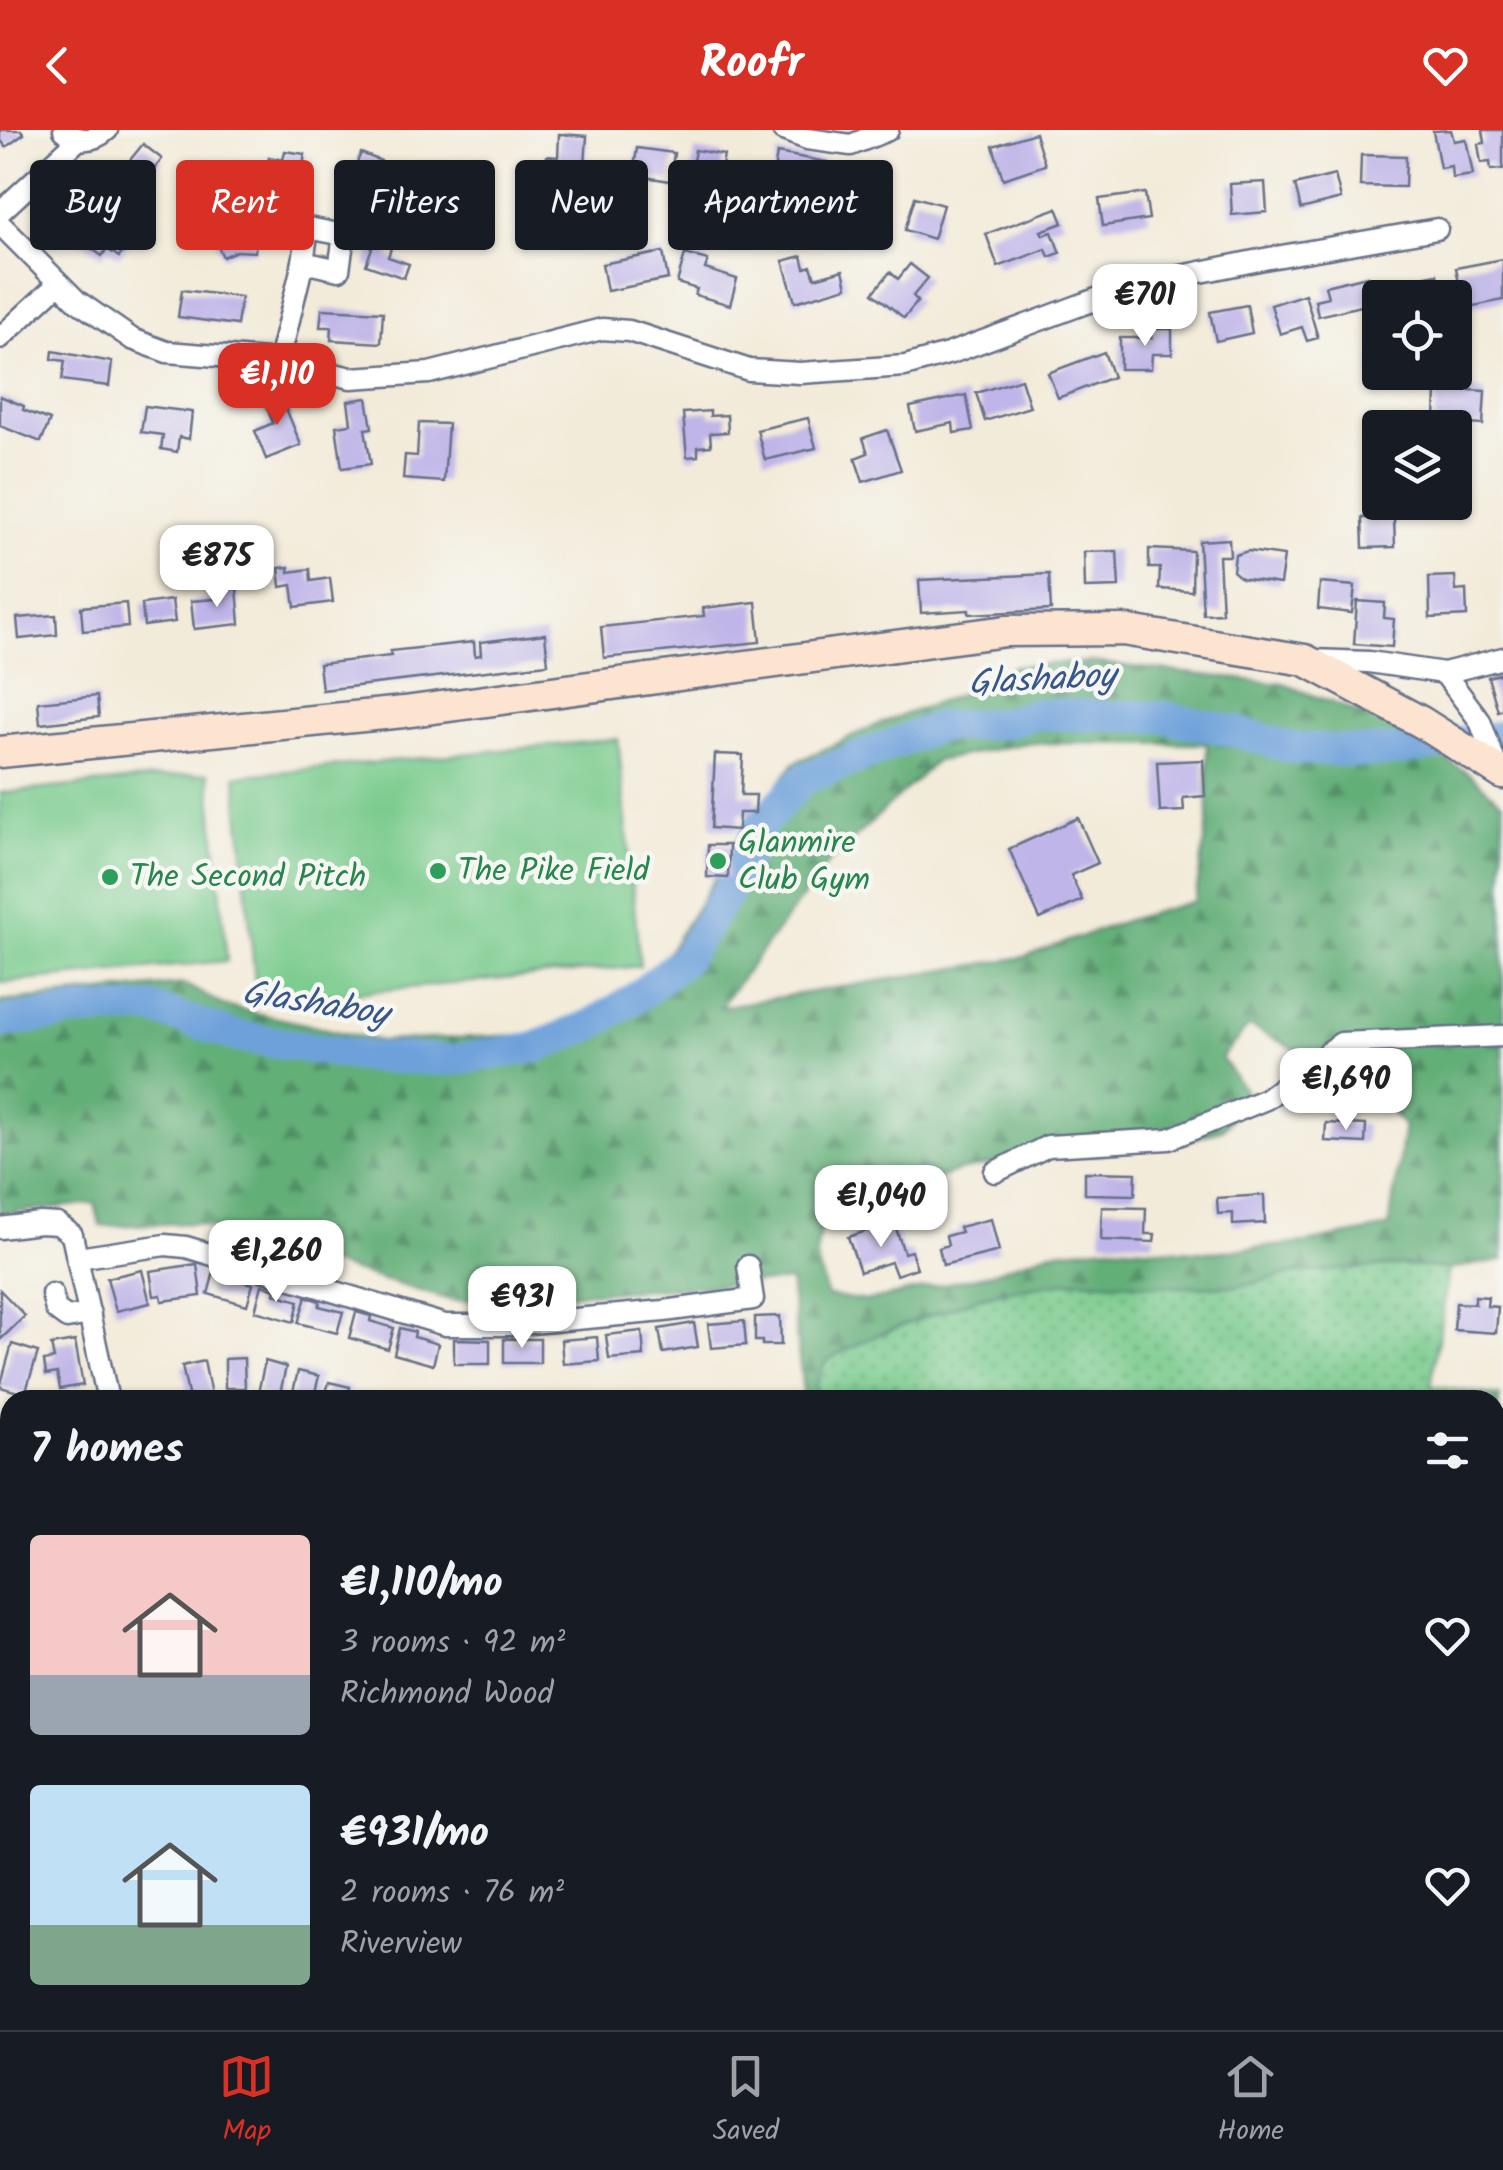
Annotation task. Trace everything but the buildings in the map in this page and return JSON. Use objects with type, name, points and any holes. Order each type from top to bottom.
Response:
[{"type":"main road","points":[[0,752],[404,712],[1006,631],[1124,630],[1305,660],[1421,722],[1500,772]]},
{"type":"street","points":[[0,212],[72,135],[97,138],[107,130]]},
{"type":"street","points":[[782,130],[807,139],[851,146],[888,130]]},
{"type":"street","points":[[0,224],[58,284],[132,340],[167,352],[279,361],[351,378],[429,373],[602,330],[629,331],[749,370],[800,373],[906,366],[1152,282],[1437,228]]},
{"type":"street","points":[[279,361],[303,262]]},
{"type":"street","points":[[0,338],[58,284]]},
{"type":"street","points":[[1305,660],[1369,662],[1444,674],[1503,658]]},
{"type":"street","points":[[1444,674],[1480,721],[1500,772]]},
{"type":"street","points":[[995,1172],[1048,1146],[1168,1139],[1266,1099],[1340,1043],[1503,1036]]},
{"type":"street","points":[[0,1228],[40,1222],[58,1224],[72,1235],[106,1390]]},
{"type":"street","points":[[78,1258],[165,1245],[186,1247],[444,1324],[548,1321],[753,1298],[748,1266]]},
{"type":"street","points":[[52,1294],[56,1310],[67,1318],[90,1314]]},
{"type":"green space","points":[[1089,662],[1283,684],[1385,723],[1468,773],[1503,803],[1503,1260],[1449,1269],[1403,1265],[1296,1273],[1240,1286],[1178,1287],[1079,1280],[1007,1291],[977,1298],[837,1354],[824,1364],[816,1390],[803,1390],[790,1281],[453,1301],[195,1223],[100,1226],[95,1203],[0,1214],[0,1002],[184,984],[225,1006],[380,1041],[546,1034],[607,1005],[657,970],[750,823],[794,763],[881,723],[975,689],[1013,666]],"holes":[[[1026,743],[1207,744],[1208,821],[1195,901],[1127,920],[1024,957],[720,1007],[827,864],[936,761]],[[1249,1026],[1362,1083],[1404,1126],[1389,1227],[1307,1243],[1212,1252],[1110,1246],[1052,1251],[985,1275],[868,1301],[827,1296],[816,1257],[820,1229],[856,1206],[958,1171],[1042,1154],[1097,1154],[1184,1142],[1223,1129],[1248,1095],[1221,1058]]]},
{"type":"green space","name":"The Pike Field","points":[[618,739],[640,966],[257,1002],[236,776]]},
{"type":"green space","name":"The Second Pitch","points":[[209,773],[227,961],[0,983],[0,793]]},
{"type":"green space","points":[[1403,1265],[1449,1269],[1431,1386],[1459,1390],[816,1390],[824,1363],[837,1354],[977,1298],[1079,1280],[1178,1287],[1240,1286],[1296,1273]]},
{"type":"waterway","name":"Glashaboy","points":[[0,1022],[88,1011],[154,1009],[236,1036],[368,1057],[453,1060],[537,1047],[591,1025],[638,996],[684,959],[736,878],[760,826],[803,779],[937,727],[1004,723],[1035,714],[1163,717],[1292,748],[1359,752],[1503,736]]},
{"type":"place","name":"Glanmire Club Gym","points":[[718,861]]},
{"type":"place","name":"The Pike Field","points":[[438,871]]},
{"type":"place","name":"The Second Pitch","points":[[110,877]]}]
